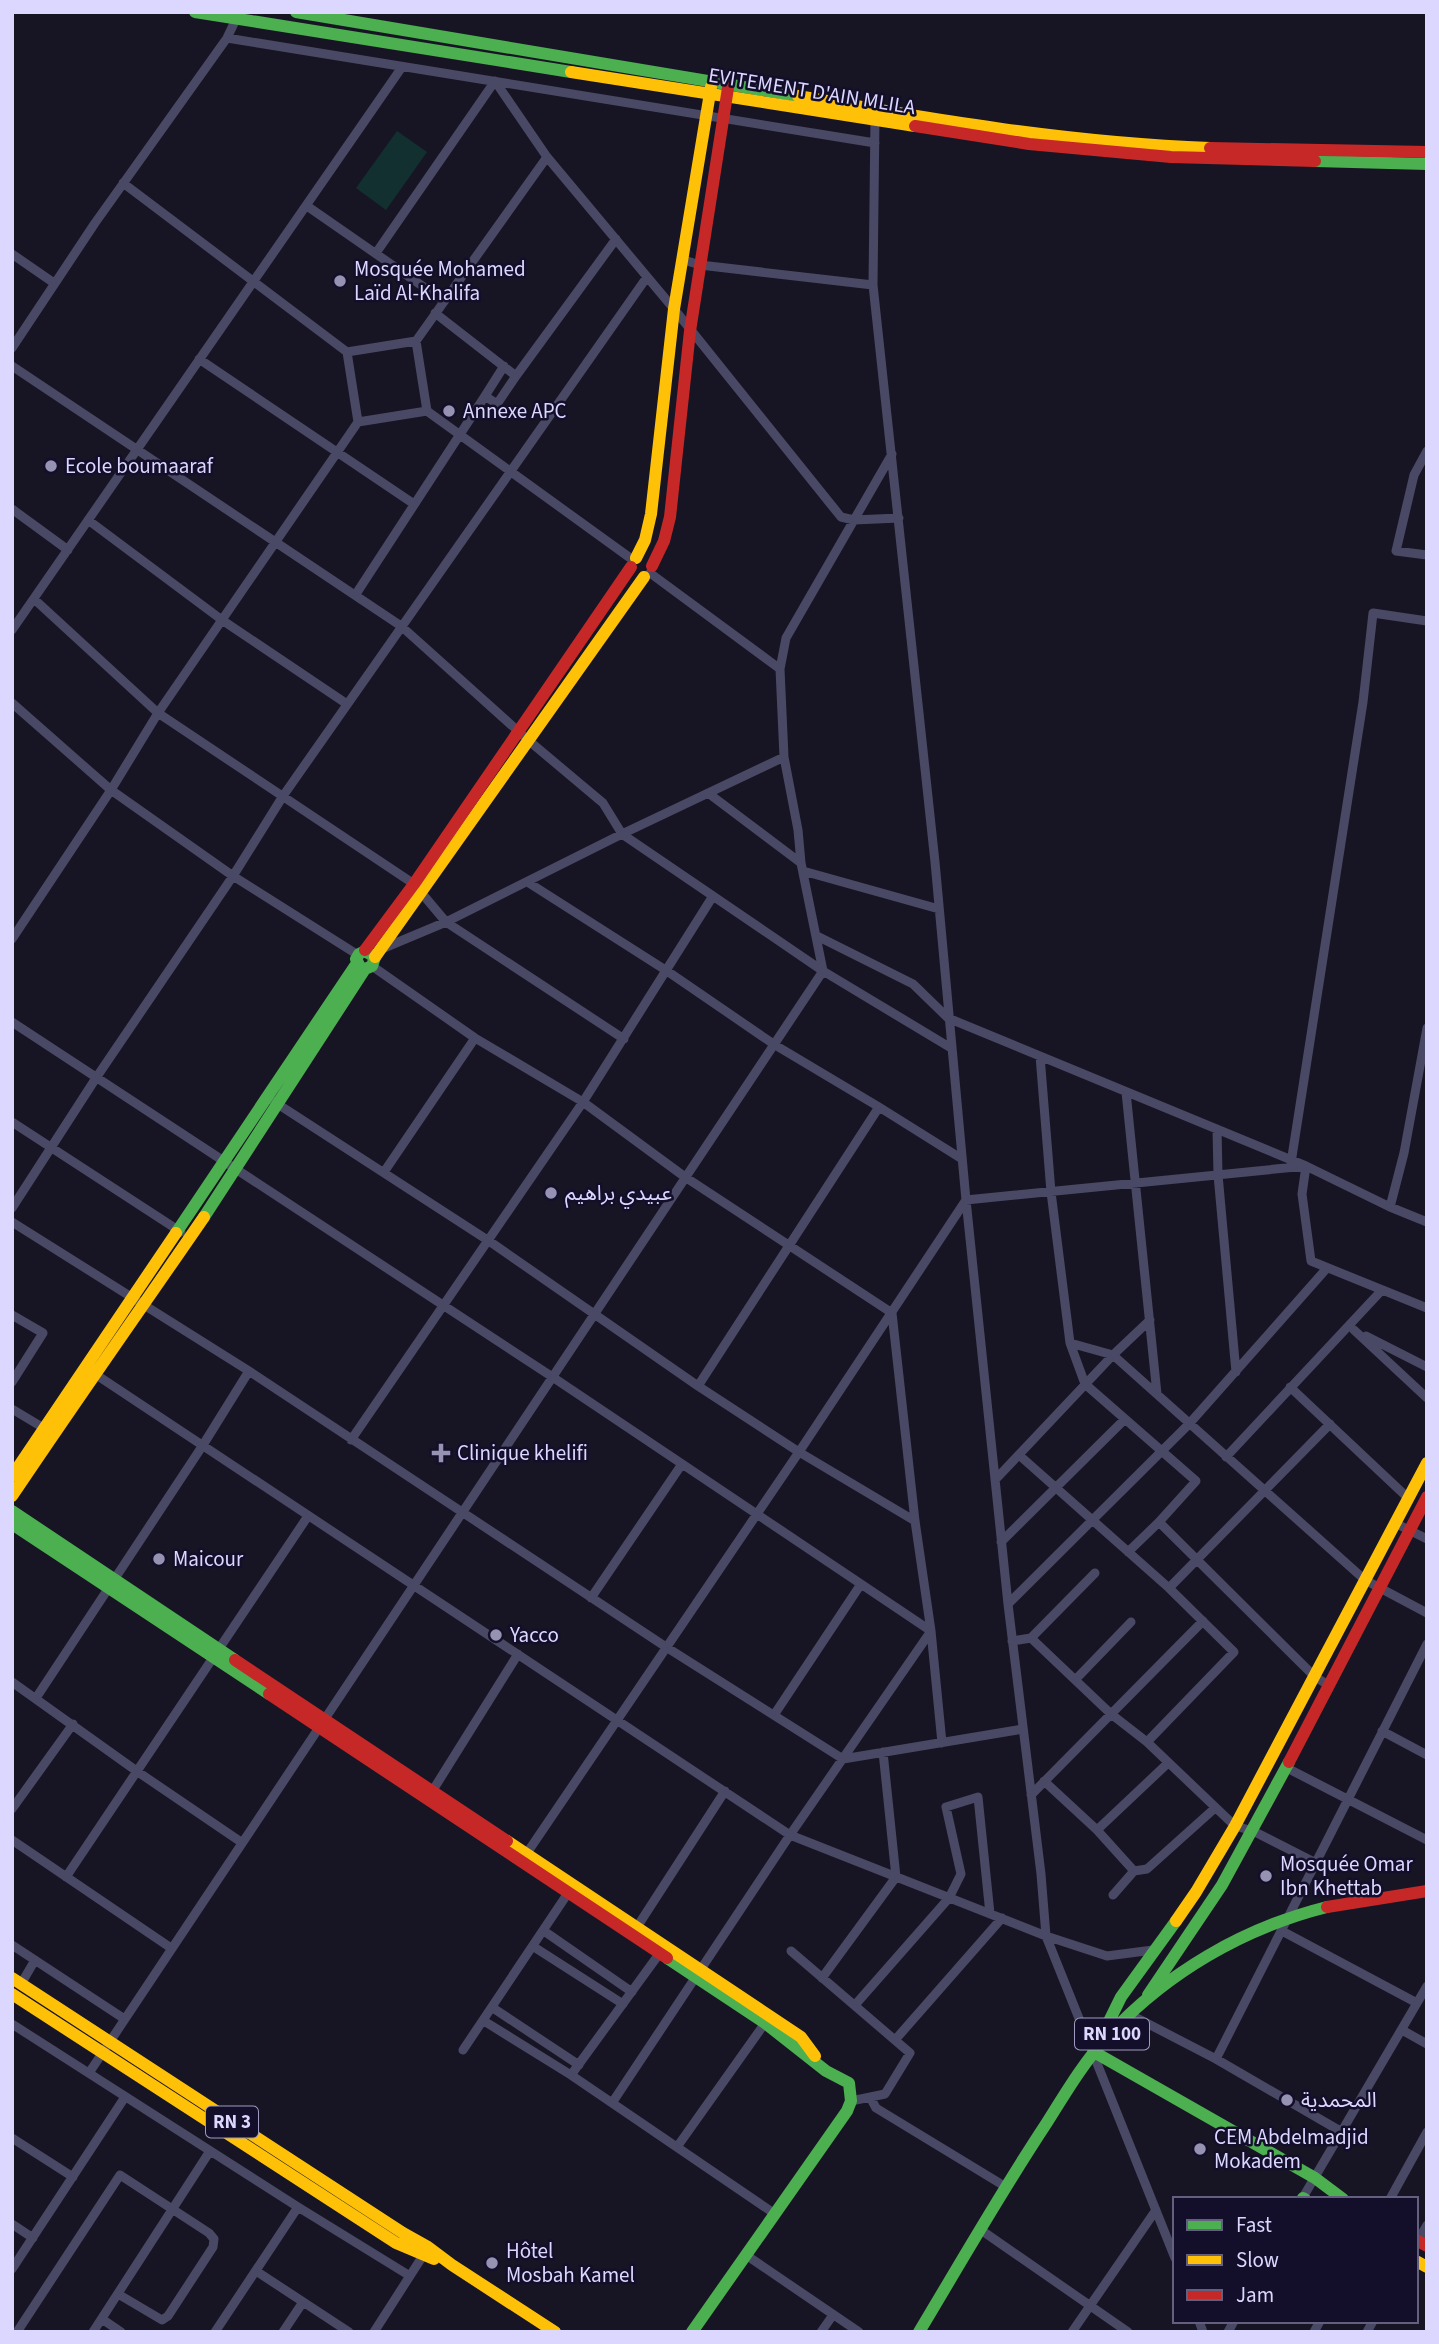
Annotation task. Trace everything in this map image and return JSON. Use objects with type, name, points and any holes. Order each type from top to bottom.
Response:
[{"type":"main road","name":"EVITEMENT D'AIN MLILA","points":[[195,12],[237,16],[710,88]]},
{"type":"main road","name":"EVITEMENT D'AIN MLILA","points":[[296,12],[1029,144],[1125,154],[1255,162],[1427,164]]},
{"type":"main road","points":[[418,889],[517,730],[633,562],[645,540],[651,514],[674,309],[710,88]]},
{"type":"main road","points":[[89,1370],[144,1305],[223,1159],[266,1096],[528,740],[648,572],[664,541],[670,517],[690,331],[727,91]]},
{"type":"main road","name":"EVITEMENT D'AIN MLILA","points":[[875,115],[1125,144],[1427,152]]},
{"type":"main road","points":[[633,562],[646,558],[648,572]]},
{"type":"main road","points":[[633,562],[634,574],[648,572]]},
{"type":"main road","points":[[12,1496],[131,1298],[236,1168],[368,958]]},
{"type":"main road","points":[[12,1476],[49,1432]]},
{"type":"main road","points":[[1340,2197],[1315,2178],[1094,2052],[1121,1997],[1196,1892],[1234,1826],[1427,1463]]},
{"type":"main road","points":[[1142,2004],[1222,1885],[1253,1831],[1427,1497]]},
{"type":"main road","points":[[12,1511],[115,1577],[217,1654]]},
{"type":"main road","points":[[12,1524],[109,1590],[217,1654],[321,1722],[568,1893],[801,2037],[826,2071]]},
{"type":"main road","points":[[321,1722],[433,1790],[637,1927],[662,1950]]},
{"type":"main road","name":"RN 100","points":[[919,2332],[1006,2187],[1094,2052],[1142,2004],[1187,1969],[1242,1936],[1289,1917],[1363,1899],[1427,1891]]},
{"type":"main road","points":[[692,2332],[851,2101],[849,2083],[826,2071],[699,1974]]},
{"type":"main road","name":"RN 3","points":[[17,1981],[104,2048]]},
{"type":"main road","name":"RN 3","points":[[14,2000],[104,2048],[403,2233],[426,2251],[555,2332]]},
{"type":"street","points":[[12,348],[123,183],[227,38],[237,16]]},
{"type":"street","points":[[227,38],[875,144]]},
{"type":"street","points":[[12,630],[402,67]]},
{"type":"street","points":[[495,81],[547,156],[841,516],[854,520],[899,519]]},
{"type":"street","points":[[376,253],[495,81]]},
{"type":"street","points":[[875,115],[873,285],[939,909],[1007,1604],[1046,1936],[1173,2253]]},
{"type":"street","points":[[427,411],[416,341],[547,156]]},
{"type":"street","points":[[12,939],[111,790],[158,713],[358,422],[347,352],[123,183]]},
{"type":"street","points":[[307,206],[444,301]]},
{"type":"street","points":[[485,396],[497,404],[616,239]]},
{"type":"street","points":[[12,254],[54,283]]},
{"type":"street","points":[[684,260],[700,265],[873,285]]},
{"type":"street","points":[[12,1208],[96,1078],[233,876],[283,796],[648,277]]},
{"type":"street","points":[[435,313],[516,376]]},
{"type":"street","points":[[347,352],[416,341]]},
{"type":"street","points":[[199,359],[414,504]]},
{"type":"street","points":[[12,366],[401,626],[603,803],[622,834],[823,971],[951,1048]]},
{"type":"street","points":[[356,594],[503,366]]},
{"type":"street","points":[[358,422],[427,411],[633,562]]},
{"type":"street","points":[[1427,451],[1414,475],[1396,551],[1427,555]]},
{"type":"street","points":[[89,2073],[412,1584],[595,1315],[823,971],[784,757],[780,669],[786,638],[892,454]]},
{"type":"street","points":[[12,509],[68,550]]},
{"type":"street","points":[[88,520],[222,620],[347,704]]},
{"type":"street","points":[[648,572],[780,669]]},
{"type":"street","points":[[33,599],[158,713],[418,889],[446,922],[624,1039]]},
{"type":"street","points":[[1290,1164],[1363,702],[1373,613],[1427,621]]},
{"type":"street","points":[[12,703],[111,790],[233,876],[368,958],[475,1038],[583,1102],[685,1177],[892,1313]]},
{"type":"street","points":[[368,958],[529,883],[622,834],[784,757]]},
{"type":"street","points":[[708,793],[802,867],[939,909]]},
{"type":"street","points":[[529,883],[667,971],[775,1045],[962,1160]]},
{"type":"street","points":[[351,1440],[583,1102],[713,896]]},
{"type":"street","points":[[817,936],[913,984],[948,1018],[1217,1129],[1290,1164]]},
{"type":"street","points":[[12,1022],[444,1305],[931,1631]]},
{"type":"street","points":[[1390,1207],[1404,1153],[1427,1028]]},
{"type":"street","points":[[384,1172],[475,1038]]},
{"type":"street","points":[[1040,1056],[1051,1192],[1070,1343],[1085,1384],[1196,1481],[1128,1552]]},
{"type":"street","points":[[1126,1092],[1157,1394]]},
{"type":"street","points":[[266,1096],[489,1241],[698,1386],[799,1452],[915,1521]]},
{"type":"street","points":[[698,1386],[879,1107]]},
{"type":"street","points":[[12,1122],[183,1233]]},
{"type":"street","points":[[1217,1129],[1218,1175],[1236,1372]]},
{"type":"street","points":[[966,1200],[1218,1175],[1290,1164],[1306,1166],[1427,1222]]},
{"type":"street","points":[[1306,1166],[1302,1194],[1311,1261],[1427,1308]]},
{"type":"street","points":[[527,1853],[966,1200]]},
{"type":"street","points":[[12,1222],[249,1371],[460,1513],[843,1759],[1023,1729]]},
{"type":"street","points":[[1007,1604],[1189,1424],[1327,1268]]},
{"type":"street","points":[[1226,1457],[1290,1387],[1350,1328],[1382,1290]]},
{"type":"street","points":[[892,1313],[942,1742]]},
{"type":"street","points":[[12,1315],[43,1333],[12,1382]]},
{"type":"street","points":[[995,1480],[1113,1355],[1150,1320]]},
{"type":"street","points":[[1350,1328],[1427,1367]]},
{"type":"street","points":[[1350,1328],[1427,1398]]},
{"type":"street","points":[[1070,1343],[1113,1355],[1365,1580],[1427,1613]]},
{"type":"street","points":[[89,1370],[790,1835],[1046,1936],[1107,1956],[1153,1950]]},
{"type":"street","points":[[36,1698],[204,1445],[249,1371]]},
{"type":"street","points":[[1290,1387],[1408,1498]]},
{"type":"street","points":[[12,1409],[49,1432]]},
{"type":"street","points":[[1001,1542],[1125,1419]]},
{"type":"street","points":[[1169,1588],[1330,1424]]},
{"type":"street","points":[[1018,1455],[1169,1588],[1234,1652],[1147,1742]]},
{"type":"street","points":[[591,1598],[682,1464]]},
{"type":"street","points":[[66,1877],[309,1516]]},
{"type":"street","points":[[1159,1522],[1314,1676],[1328,1685]]},
{"type":"street","points":[[1395,1523],[1427,1539]]},
{"type":"street","points":[[1012,1641],[1031,1638],[1095,1573]]},
{"type":"street","points":[[774,1716],[861,1584]]},
{"type":"street","points":[[1031,1795],[1203,1621]]},
{"type":"street","points":[[1076,1679],[1131,1622]]},
{"type":"street","points":[[612,2103],[790,1835],[931,1631]]},
{"type":"street","points":[[1031,1638],[1111,1714],[1147,1742],[1234,1826],[1253,1831],[1316,1863]]},
{"type":"street","points":[[1216,2059],[1427,1644]]},
{"type":"street","points":[[433,1790],[518,1654]]},
{"type":"street","points":[[12,1682],[241,1842]]},
{"type":"street","points":[[12,1809],[73,1724]]},
{"type":"street","points":[[1382,1731],[1427,1755]]},
{"type":"street","points":[[822,1978],[896,1877],[883,1752]]},
{"type":"street","points":[[1097,1830],[1168,1763]]},
{"type":"street","points":[[1285,1767],[1427,1840]]},
{"type":"street","points":[[1044,1781],[1097,1830],[1135,1871]]},
{"type":"street","points":[[637,1927],[724,1791]]},
{"type":"street","points":[[855,2005],[949,1898],[961,1874],[946,1807],[978,1797],[990,1914]]},
{"type":"street","points":[[1113,1895],[1135,1871],[1147,1870],[1216,1808]]},
{"type":"street","points":[[12,1840],[171,1948]]},
{"type":"street","points":[[463,2050],[568,1893]]},
{"type":"street","points":[[895,2040],[1002,1919]]},
{"type":"street","points":[[544,1931],[632,1992]]},
{"type":"street","points":[[1282,1931],[1417,2003]]},
{"type":"street","points":[[12,1945],[123,2018]]},
{"type":"street","points":[[534,1947],[623,2004]]},
{"type":"street","points":[[571,2076],[662,1950]]},
{"type":"street","points":[[791,1951],[910,2053],[885,2094],[851,2101]]},
{"type":"street","points":[[17,1981],[36,1960]]},
{"type":"street","points":[[1304,2197],[1427,1986]]},
{"type":"street","points":[[493,2008],[579,2065]]},
{"type":"street","points":[[1131,2015],[1216,2059],[1342,2132]]},
{"type":"street","points":[[484,2021],[612,2103],[775,2214]]},
{"type":"street","points":[[12,2024],[410,2276]]},
{"type":"street","points":[[677,2147],[765,2024]]},
{"type":"street","points":[[1402,2030],[1427,2044]]},
{"type":"street","points":[[12,2269],[125,2097]]},
{"type":"street","points":[[870,2097],[876,2108],[1006,2187]]},
{"type":"street","points":[[1391,2197],[1427,2132]]},
{"type":"street","points":[[12,2138],[73,2177]]},
{"type":"street","points":[[93,2332],[210,2151]]},
{"type":"street","points":[[17,2332],[120,2175],[209,2233],[214,2239],[213,2247],[168,2316],[162,2320],[118,2294]]},
{"type":"street","points":[[215,2332],[298,2207]]},
{"type":"street","points":[[1072,2332],[1156,2210]]},
{"type":"street","points":[[12,2224],[33,2238]]},
{"type":"street","points":[[1419,2242],[1427,2225]]},
{"type":"street","points":[[981,2230],[1128,2332]]},
{"type":"street","points":[[374,2332],[426,2251]]},
{"type":"street","points":[[746,2255],[859,2332]]},
{"type":"street","points":[[256,2271],[349,2332]]},
{"type":"street","points":[[283,2332],[303,2302]]},
{"type":"street","points":[[821,2332],[833,2315]]},
{"type":"street","points":[[102,2319],[121,2332]]},
{"type":"green space","points":[[397,131],[427,152],[386,210],[356,188]]},
{"type":"traffic: fast","points":[[195,12],[571,72]]},
{"type":"traffic: fast","points":[[296,12],[798,96]]},
{"type":"traffic: fast","points":[[1315,161],[1427,164]]},
{"type":"traffic: fast","points":[[204,1217],[365,969],[372,966],[375,957],[365,951],[356,959],[360,967],[365,969]]},
{"type":"traffic: fast","points":[[176,1233],[357,963]]},
{"type":"traffic: fast","points":[[12,1511],[235,1660]]},
{"type":"traffic: fast","points":[[12,1524],[269,1694]]},
{"type":"traffic: fast","points":[[1148,1995],[1222,1885],[1289,1762]]},
{"type":"traffic: fast","points":[[919,2332],[1029,2150],[1082,2068],[1107,2037],[1154,1993],[1208,1956],[1265,1927],[1327,1907]]},
{"type":"traffic: fast","points":[[1176,1921],[1121,1997],[1094,2052],[1315,2178],[1340,2197]]},
{"type":"traffic: fast","points":[[667,1958],[765,2023],[826,2071],[849,2083],[851,2101],[847,2111],[692,2332]]},
{"type":"traffic: slow","points":[[571,72],[915,126]]},
{"type":"traffic: slow","points":[[636,558],[645,540],[651,514],[674,309],[711,87]]},
{"type":"traffic: slow","points":[[798,96],[1055,136],[1210,148]]},
{"type":"traffic: slow","points":[[375,957],[644,577]]},
{"type":"traffic: slow","points":[[12,1496],[204,1217]]},
{"type":"traffic: slow","points":[[12,1476],[176,1233]]},
{"type":"traffic: slow","points":[[1176,1921],[1235,1826],[1427,1463]]},
{"type":"traffic: slow","points":[[507,1841],[801,2037],[815,2056]]},
{"type":"traffic: slow","points":[[12,1978],[452,2265]]},
{"type":"traffic: slow","points":[[12,1994],[396,2243],[434,2259]]},
{"type":"traffic: slow","points":[[1418,2262],[1427,2267]]},
{"type":"traffic: slow","points":[[452,2265],[555,2332]]},
{"type":"traffic: jam","points":[[652,566],[664,541],[670,517],[690,331],[728,88]]},
{"type":"traffic: jam","points":[[915,126],[1029,144],[1171,157],[1315,161]]},
{"type":"traffic: jam","points":[[1210,148],[1427,152]]},
{"type":"traffic: jam","points":[[365,950],[414,884],[631,567]]},
{"type":"traffic: jam","points":[[1289,1762],[1427,1497]]},
{"type":"traffic: jam","points":[[235,1660],[507,1841]]},
{"type":"traffic: jam","points":[[269,1694],[667,1958]]},
{"type":"traffic: jam","points":[[1327,1907],[1427,1891]]},
{"type":"traffic: jam","points":[[1418,2241],[1427,2246]]},
{"type":"place","name":"Mosquée Mohamed Laïd Al-Khalifa","points":[[340,281]]},
{"type":"place","name":"Annexe APC","points":[[449,411]]},
{"type":"place","name":"Ecole boumaaraf","points":[[51,466]]},
{"type":"place","name":"عبيدي براهيم","points":[[551,1193]]},
{"type":"place","name":"Clinique khelifi","points":[[441,1453]]},
{"type":"place","name":"Maicour","points":[[159,1559]]},
{"type":"place","name":"Yacco","points":[[496,1635]]},
{"type":"place","name":"Mosquée Omar Ibn Khettab","points":[[1266,1876]]},
{"type":"place","name":"المحمدية","points":[[1287,2100]]},
{"type":"place","name":"CEM Abdelmadjid Mokadem","points":[[1200,2149]]},
{"type":"place","name":"Hôtel Mosbah Kamel","points":[[492,2263]]}]
